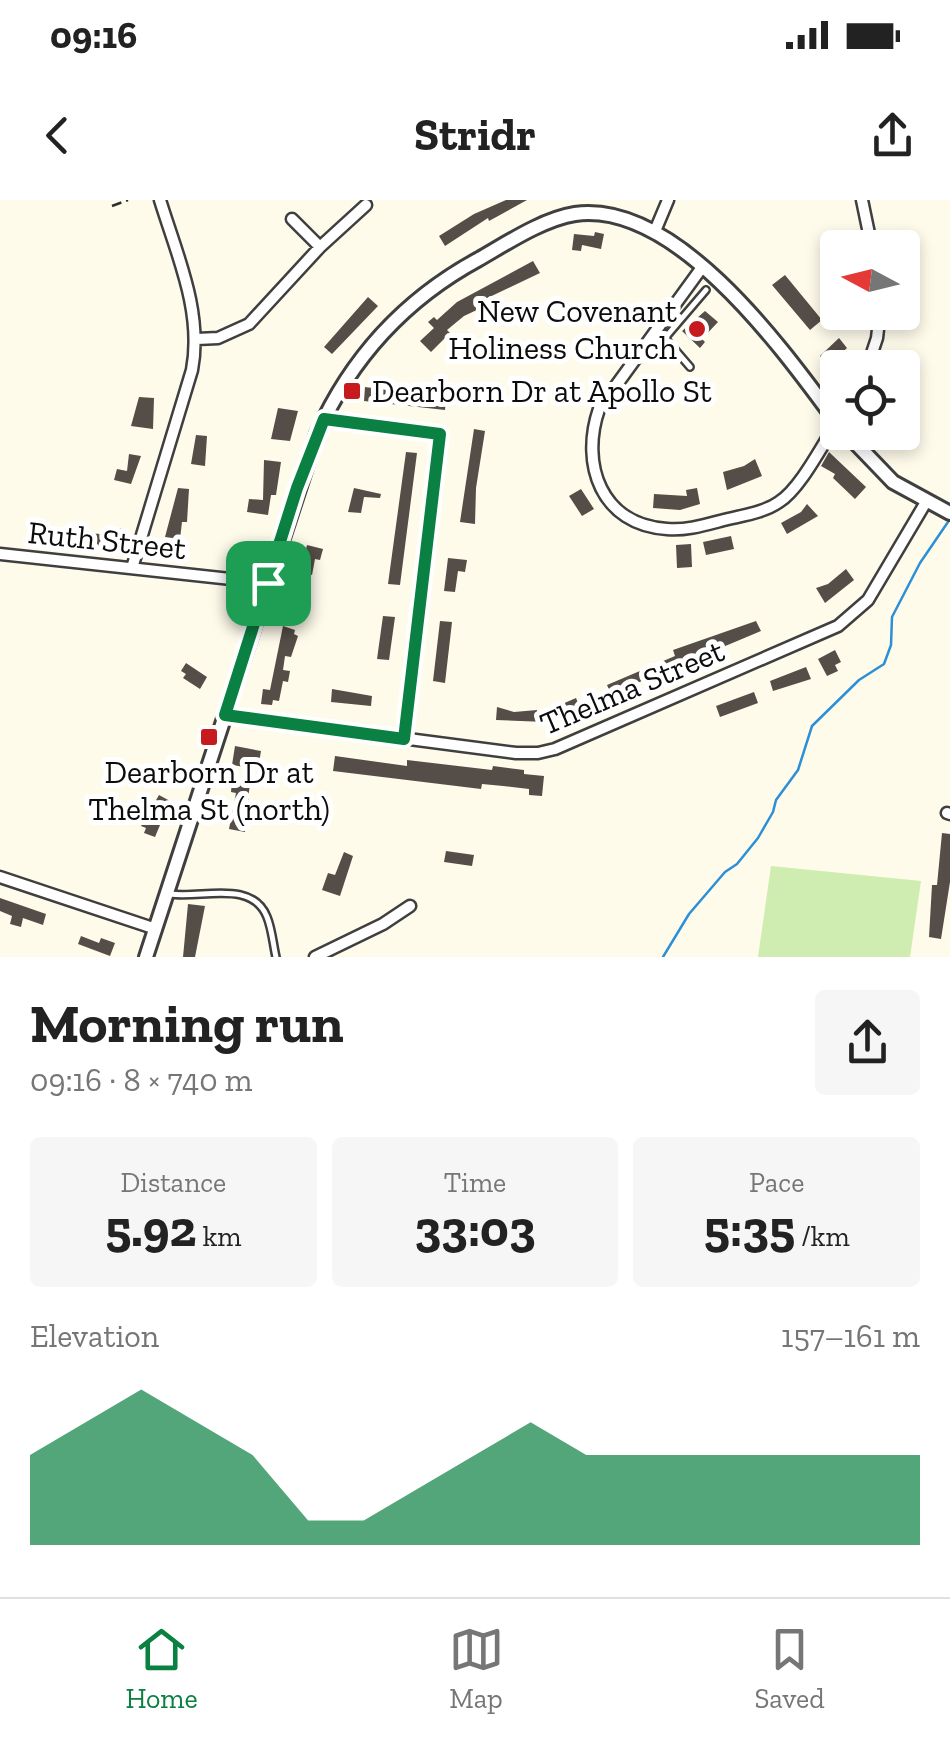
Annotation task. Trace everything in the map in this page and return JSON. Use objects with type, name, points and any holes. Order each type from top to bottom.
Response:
[{"type":"street","points":[[132,568],[192,370],[197,339],[192,304],[160,200]]},
{"type":"street","points":[[654,231],[668,200]]},
{"type":"street","points":[[862,200],[868,230]]},
{"type":"street","points":[[197,339],[218,338],[248,324],[320,246],[366,205]]},
{"type":"street","points":[[146,957],[310,449],[356,364],[422,296],[457,271],[566,216],[609,214],[654,231],[703,266],[736,298],[820,401]]},
{"type":"street","points":[[292,219],[320,246]]},
{"type":"street","points":[[703,266],[674,304],[661,333],[604,402],[592,429],[590,450],[594,473],[603,491],[620,510],[639,522],[660,529],[680,529],[777,504],[788,495],[820,447]]},
{"type":"street","points":[[324,419],[440,434],[404,739]]},
{"type":"street","points":[[862,450],[893,482],[950,513]]},
{"type":"street","name":"Thelma Street","points":[[225,715],[538,754],[820,634],[856,613],[868,600],[926,502]]},
{"type":"street","name":"Ruth Street","points":[[0,554],[268,583]]},
{"type":"street","points":[[0,877],[156,929]]},
{"type":"street","points":[[315,957],[383,924],[410,906]]},
{"type":"lane","points":[[690,367],[661,333],[706,290]]},
{"type":"lane","points":[[674,304],[685,314]]},
{"type":"lane","points":[[167,894],[240,894],[254,899],[267,916],[276,957]]},
{"type":"path","points":[[112,206],[128,200]]},
{"type":"green space","points":[[771,866],[921,881],[910,957],[758,957]]},
{"type":"building","points":[[506,200],[527,200],[489,221],[488,218],[445,246],[439,236]]},
{"type":"building","points":[[595,232],[604,234],[601,249],[582,245],[581,251],[572,250],[574,234],[594,236]]},
{"type":"building","points":[[533,261],[540,273],[479,302],[481,308],[447,330],[450,333],[431,352],[420,341],[434,328],[428,322],[434,317],[437,320],[457,302]]},
{"type":"building","points":[[785,275],[820,322],[810,330],[772,285]]},
{"type":"building","points":[[368,297],[378,306],[332,354],[324,347]]},
{"type":"building","name":"New Covenant Holiness Church","points":[[705,311],[718,322],[702,339],[705,342],[700,348],[682,331]]},
{"type":"building","points":[[839,338],[847,348],[845,350],[826,350]]},
{"type":"building","points":[[365,387],[446,398],[445,410],[364,401]]},
{"type":"building","points":[[139,397],[154,398],[153,429],[131,426]]},
{"type":"building","points":[[278,408],[298,411],[290,441],[271,439]]},
{"type":"building","points":[[474,429],[485,431],[475,524],[460,522]]},
{"type":"building","points":[[196,435],[207,436],[205,466],[191,464]]},
{"type":"building","points":[[406,452],[417,453],[400,585],[388,584]]},
{"type":"building","points":[[829,452],[866,487],[855,499],[833,478],[835,474],[821,466]]},
{"type":"building","points":[[129,454],[141,456],[131,484],[114,480],[117,469],[127,471]]},
{"type":"building","points":[[755,459],[762,476],[727,490],[723,472]]},
{"type":"building","points":[[264,460],[281,462],[276,495],[271,495],[268,515],[247,512],[249,499],[263,500]]},
{"type":"building","points":[[178,488],[189,489],[187,522],[182,522],[180,539],[165,537]]},
{"type":"building","points":[[354,488],[381,494],[380,498],[364,497],[361,513],[348,512]]},
{"type":"building","points":[[697,488],[700,504],[680,510],[653,508],[654,494],[687,496],[686,490]]},
{"type":"building","points":[[581,489],[594,509],[582,516],[569,496]]},
{"type":"building","points":[[807,504],[818,516],[787,534],[781,523]]},
{"type":"building","points":[[109,527],[122,529],[119,551],[64,544],[65,530],[108,535]]},
{"type":"building","points":[[731,536],[734,549],[706,555],[703,542]]},
{"type":"building","points":[[691,544],[692,567],[677,568],[676,545]]},
{"type":"building","points":[[307,545],[323,549],[320,560],[315,559],[312,575],[300,572]]},
{"type":"building","points":[[448,558],[467,560],[465,572],[458,571],[455,592],[444,591]]},
{"type":"building","points":[[846,569],[854,580],[825,603],[816,588],[828,584]]},
{"type":"building","points":[[383,616],[395,617],[389,660],[377,659]]},
{"type":"building","points":[[440,621],[452,622],[445,683],[433,681]]},
{"type":"building","points":[[756,621],[761,631],[611,694],[607,685],[675,656],[673,650]]},
{"type":"building","points":[[283,626],[295,630],[298,636],[291,657],[285,656],[283,670],[290,671],[288,682],[283,681],[279,701],[261,704],[263,689],[270,690]]},
{"type":"building","points":[[835,650],[841,662],[835,665],[838,671],[827,676],[818,659]]},
{"type":"building","points":[[186,663],[207,677],[200,689],[183,678],[186,674],[181,671]]},
{"type":"building","points":[[806,667],[811,679],[773,691],[770,681]]},
{"type":"building","points":[[332,689],[372,696],[371,706],[331,702]]},
{"type":"building","points":[[754,692],[758,703],[720,717],[716,706]]},
{"type":"building","points":[[576,698],[580,708],[546,722],[496,720],[497,707],[514,712],[537,710],[537,715]]},
{"type":"building","points":[[235,746],[261,751],[258,769],[232,765]]},
{"type":"building","points":[[335,756],[407,766],[407,760],[524,770],[524,774],[544,776],[542,796],[529,795],[529,789],[482,784],[481,789],[333,771]]},
{"type":"building","points":[[232,780],[250,782],[245,832],[229,829],[236,793],[231,792]]},
{"type":"building","points":[[159,795],[170,801],[155,837],[144,833],[146,828],[141,826]]},
{"type":"building","points":[[942,833],[950,834],[950,882],[941,939],[929,937],[932,885],[937,885]]},
{"type":"building","points":[[446,851],[474,855],[472,866],[444,862]]},
{"type":"building","points":[[344,852],[353,856],[340,896],[322,890],[328,873],[335,875]]},
{"type":"building","points":[[0,898],[46,914],[43,925],[23,918],[21,927],[10,924],[12,916],[0,911]]},
{"type":"building","points":[[188,904],[205,906],[195,957],[183,957]]},
{"type":"building","points":[[81,936],[99,943],[101,938],[115,943],[110,956],[78,944]]},
{"type":"waterway","points":[[663,957],[689,914],[758,838],[776,800],[798,770],[812,726],[859,680],[884,664],[891,645],[892,617],[920,563],[950,519]]},
{"type":"place","name":"New Covenant Holiness Church","points":[[697,329]]},
{"type":"place","name":"Dearborn Dr at Apollo St","points":[[352,391]]},
{"type":"place","name":"Dearborn Dr at Thelma St (north)","points":[[209,737]]},
{"type":"route","points":[[324,419],[440,434],[404,739],[225,715],[268,583],[310,449],[324,419]]}]
